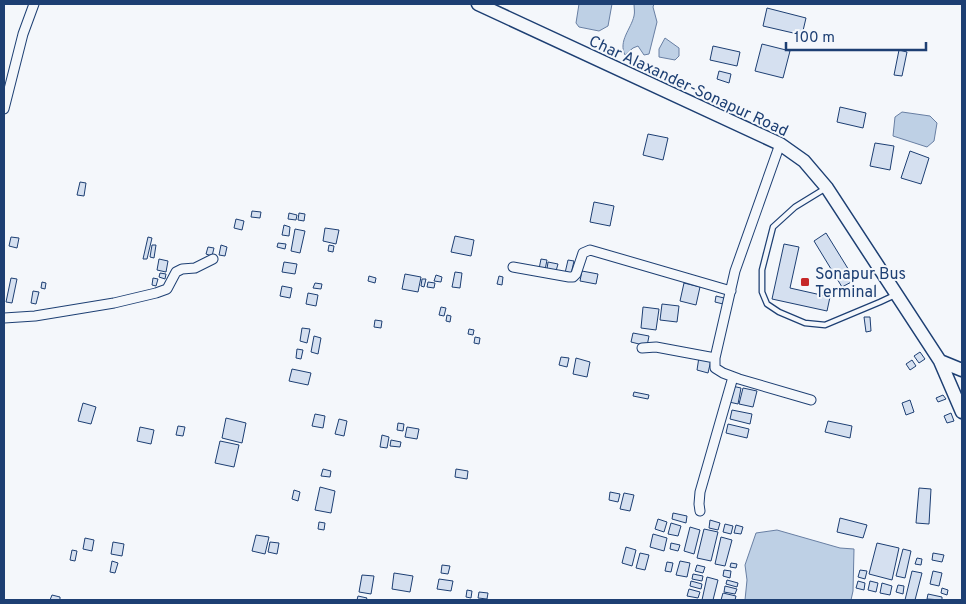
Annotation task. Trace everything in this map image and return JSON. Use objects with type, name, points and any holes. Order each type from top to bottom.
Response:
[{"type":"main road","name":"Char Alaxander-Sonapur Road","points":[[478,4],[780,144],[804,161],[827,188],[940,361],[962,412]]},
{"type":"main road","points":[[940,361],[962,370]]},
{"type":"street","points":[[4,109],[23,34],[34,4]]},
{"type":"street","points":[[780,144],[735,271],[715,358],[715,368],[733,377],[811,400]]},
{"type":"street","points":[[513,268],[573,277],[576,274],[583,252],[590,250],[731,291]]},
{"type":"street","points":[[4,318],[54,313],[114,303],[156,293],[166,289],[176,272],[182,269],[195,268],[213,258]]},
{"type":"street","points":[[642,348],[656,347],[715,358]]},
{"type":"street","points":[[700,511],[700,492],[733,377]]},
{"type":"lane","points":[[827,188],[794,207],[772,227],[762,270],[762,292],[767,304],[779,312],[805,323],[825,325],[896,294]]},
{"type":"water","points":[[579,4],[612,4],[608,26],[599,31],[579,27],[576,23]]},
{"type":"water","points":[[634,4],[654,4],[657,22],[649,54],[644,55],[638,46],[625,55],[623,50],[624,40],[634,16]]},
{"type":"water","points":[[665,38],[679,48],[679,56],[675,60],[659,57],[659,49]]},
{"type":"water","points":[[902,112],[930,116],[937,123],[934,141],[927,147],[893,136],[895,117]]},
{"type":"water","points":[[777,530],[840,548],[854,549],[851,600],[745,600],[747,580],[745,565],[756,533]]},
{"type":"building","points":[[767,8],[806,18],[802,35],[763,26]]},
{"type":"building","points":[[762,44],[790,51],[783,78],[755,71]]},
{"type":"building","points":[[713,46],[740,52],[737,66],[710,60]]},
{"type":"building","points":[[899,50],[907,52],[902,76],[894,75]]},
{"type":"building","points":[[719,71],[731,74],[729,83],[717,79]]},
{"type":"building","points":[[840,107],[866,113],[863,128],[837,122]]},
{"type":"building","points":[[648,134],[668,138],[663,160],[643,155]]},
{"type":"building","points":[[875,143],[894,146],[890,170],[870,166]]},
{"type":"building","points":[[910,151],[929,158],[921,184],[901,178]]},
{"type":"building","points":[[80,182],[86,183],[84,196],[77,195]]},
{"type":"building","points":[[594,202],[614,206],[610,226],[590,222]]},
{"type":"building","points":[[252,211],[261,212],[260,218],[251,217]]},
{"type":"building","points":[[289,213],[297,215],[296,220],[288,219]]},
{"type":"building","points":[[299,213],[305,214],[304,221],[298,220]]},
{"type":"building","points":[[236,219],[244,221],[242,230],[234,228]]},
{"type":"building","points":[[284,225],[290,227],[289,236],[282,235]]},
{"type":"building","points":[[325,228],[339,230],[336,244],[323,241]]},
{"type":"building","points":[[295,229],[305,231],[300,253],[291,251]]},
{"type":"building","points":[[826,233],[855,280],[842,287],[814,241]]},
{"type":"building","points":[[455,236],[474,240],[471,256],[451,252]]},
{"type":"building","points":[[11,237],[19,238],[17,248],[9,246]]},
{"type":"building","points":[[148,237],[152,238],[147,259],[143,259]]},
{"type":"building","points":[[278,243],[286,244],[285,249],[277,247]]},
{"type":"building","points":[[784,244],[799,247],[790,288],[830,297],[827,311],[772,299]]},
{"type":"building","points":[[152,245],[156,245],[154,258],[150,257]]},
{"type":"building","points":[[221,245],[227,247],[225,256],[219,255]]},
{"type":"building","points":[[329,245],[334,246],[333,252],[328,251]]},
{"type":"building","points":[[208,247],[214,248],[212,256],[206,254]]},
{"type":"building","points":[[159,259],[168,261],[166,272],[157,270]]},
{"type":"building","points":[[541,259],[547,260],[545,270],[539,269]]},
{"type":"building","points":[[568,260],[574,261],[571,274],[565,273]]},
{"type":"building","points":[[284,262],[297,264],[295,274],[282,272]]},
{"type":"building","points":[[548,262],[558,264],[556,271],[547,269]]},
{"type":"building","points":[[582,271],[598,274],[596,284],[580,281]]},
{"type":"building","points":[[455,272],[462,273],[460,288],[452,287]]},
{"type":"building","points":[[160,273],[166,274],[165,279],[159,277]]},
{"type":"building","points":[[405,274],[421,277],[418,292],[402,289]]},
{"type":"building","points":[[436,275],[442,277],[441,282],[434,281]]},
{"type":"building","points":[[369,276],[376,278],[375,283],[368,281]]},
{"type":"building","points":[[499,276],[503,277],[502,285],[497,284]]},
{"type":"building","points":[[11,278],[17,279],[12,303],[6,302]]},
{"type":"building","points":[[153,278],[158,279],[156,286],[152,285]]},
{"type":"building","points":[[422,279],[426,279],[424,287],[421,286]]},
{"type":"building","points":[[42,282],[46,283],[45,289],[41,288]]},
{"type":"building","points":[[428,282],[435,283],[434,288],[427,287]]},
{"type":"building","points":[[315,283],[322,284],[321,289],[313,288]]},
{"type":"building","points":[[684,283],[700,287],[696,305],[680,301]]},
{"type":"building","points":[[282,286],[292,288],[290,298],[280,296]]},
{"type":"building","points":[[33,291],[39,292],[36,304],[31,303]]},
{"type":"building","points":[[308,293],[318,295],[316,306],[306,304]]},
{"type":"building","points":[[716,296],[724,298],[723,304],[715,302]]},
{"type":"building","points":[[662,304],[679,306],[677,322],[660,320]]},
{"type":"building","points":[[441,307],[446,308],[444,316],[439,315]]},
{"type":"building","points":[[643,307],[659,309],[656,330],[641,328]]},
{"type":"building","points":[[447,315],[451,316],[450,322],[446,321]]},
{"type":"building","points":[[864,317],[870,317],[871,331],[866,332]]},
{"type":"building","points":[[375,320],[382,321],[381,328],[374,327]]},
{"type":"building","points":[[302,328],[310,329],[307,343],[300,341]]},
{"type":"building","points":[[469,329],[474,330],[473,335],[468,334]]},
{"type":"building","points":[[633,333],[649,336],[647,346],[631,342]]},
{"type":"building","points":[[314,336],[321,338],[318,354],[311,352]]},
{"type":"building","points":[[475,337],[480,338],[479,344],[474,343]]},
{"type":"building","points":[[297,349],[303,350],[301,359],[296,358]]},
{"type":"building","points":[[920,352],[925,359],[919,363],[914,356]]},
{"type":"building","points":[[561,357],[569,358],[567,367],[559,365]]},
{"type":"building","points":[[699,357],[711,360],[708,373],[697,370]]},
{"type":"building","points":[[576,358],[590,362],[587,377],[573,374]]},
{"type":"building","points":[[912,360],[916,366],[910,370],[906,364]]},
{"type":"building","points":[[292,369],[311,373],[308,385],[289,381]]},
{"type":"building","points":[[732,386],[741,388],[738,404],[729,402]]},
{"type":"building","points":[[743,388],[757,391],[753,407],[739,404]]},
{"type":"building","points":[[634,392],[649,395],[648,399],[633,396]]},
{"type":"building","points":[[943,395],[946,399],[938,402],[936,398]]},
{"type":"building","points":[[910,400],[914,412],[906,415],[902,403]]},
{"type":"building","points":[[83,403],[96,407],[91,424],[78,421]]},
{"type":"building","points":[[732,410],[752,414],[750,424],[730,419]]},
{"type":"building","points":[[951,413],[954,421],[947,423],[944,416]]},
{"type":"building","points":[[315,414],[325,416],[323,428],[312,426]]},
{"type":"building","points":[[226,418],[246,423],[242,443],[222,438]]},
{"type":"building","points":[[339,419],[347,421],[344,436],[335,434]]},
{"type":"building","points":[[828,421],[852,426],[850,438],[825,432]]},
{"type":"building","points":[[398,423],[404,424],[403,431],[397,430]]},
{"type":"building","points":[[728,424],[749,429],[747,438],[726,433]]},
{"type":"building","points":[[178,426],[185,427],[183,436],[176,435]]},
{"type":"building","points":[[140,427],[154,430],[151,444],[137,441]]},
{"type":"building","points":[[407,427],[419,429],[417,439],[405,437]]},
{"type":"building","points":[[382,435],[389,437],[387,448],[380,447]]},
{"type":"building","points":[[391,440],[401,442],[400,447],[390,446]]},
{"type":"building","points":[[220,441],[239,445],[234,467],[215,463]]},
{"type":"building","points":[[323,469],[331,471],[330,477],[321,476]]},
{"type":"building","points":[[456,469],[468,471],[467,479],[455,477]]},
{"type":"building","points":[[320,487],[335,491],[331,513],[315,510]]},
{"type":"building","points":[[919,488],[931,489],[929,524],[916,523]]},
{"type":"building","points":[[294,490],[300,492],[298,501],[292,499]]},
{"type":"building","points":[[610,492],[620,494],[618,502],[609,500]]},
{"type":"building","points":[[624,493],[634,495],[630,511],[620,509]]},
{"type":"building","points":[[673,513],[687,516],[686,523],[672,519]]},
{"type":"building","points":[[840,518],[867,525],[863,538],[837,532]]},
{"type":"building","points":[[658,519],[667,522],[664,532],[655,529]]},
{"type":"building","points":[[710,520],[720,523],[718,530],[709,528]]},
{"type":"building","points":[[319,522],[325,523],[324,530],[318,529]]},
{"type":"building","points":[[671,523],[681,526],[678,536],[668,534]]},
{"type":"building","points":[[725,524],[733,526],[731,534],[723,532]]},
{"type":"building","points":[[736,525],[743,527],[741,534],[734,533]]},
{"type":"building","points":[[690,527],[700,530],[694,554],[684,551]]},
{"type":"building","points":[[704,529],[718,532],[711,561],[697,558]]},
{"type":"building","points":[[653,534],[667,538],[664,551],[650,547]]},
{"type":"building","points":[[256,535],[269,537],[265,554],[252,551]]},
{"type":"building","points":[[721,537],[732,540],[725,566],[715,564]]},
{"type":"building","points":[[85,538],[94,540],[92,551],[83,549]]},
{"type":"building","points":[[113,542],[124,544],[122,556],[111,554]]},
{"type":"building","points":[[270,542],[279,543],[277,554],[268,552]]},
{"type":"building","points":[[671,543],[680,545],[678,551],[670,549]]},
{"type":"building","points":[[877,543],[899,548],[892,580],[869,574]]},
{"type":"building","points":[[626,547],[636,550],[632,566],[622,563]]},
{"type":"building","points":[[903,549],[911,551],[905,578],[896,576]]},
{"type":"building","points":[[72,550],[77,551],[75,561],[70,560]]},
{"type":"building","points":[[640,553],[649,555],[645,570],[636,568]]},
{"type":"building","points":[[933,553],[944,555],[942,562],[932,560]]},
{"type":"building","points":[[917,558],[922,559],[921,565],[915,564]]},
{"type":"building","points":[[112,561],[118,563],[115,573],[110,572]]},
{"type":"building","points":[[680,561],[690,563],[687,577],[676,575]]},
{"type":"building","points":[[667,562],[673,563],[671,572],[665,571]]},
{"type":"building","points":[[731,563],[737,564],[736,568],[730,567]]},
{"type":"building","points":[[442,565],[450,566],[448,574],[441,573]]},
{"type":"building","points":[[697,565],[705,567],[703,573],[695,571]]},
{"type":"building","points":[[724,570],[731,571],[730,578],[723,576]]},
{"type":"building","points":[[860,570],[867,571],[865,579],[858,577]]},
{"type":"building","points":[[912,571],[922,573],[915,600],[905,600]]},
{"type":"building","points":[[933,571],[942,573],[939,586],[930,584]]},
{"type":"building","points":[[394,573],[413,576],[410,592],[392,589]]},
{"type":"building","points":[[693,574],[703,576],[702,581],[692,579]]},
{"type":"building","points":[[362,575],[374,576],[371,594],[359,592]]},
{"type":"building","points":[[707,577],[718,580],[713,600],[702,600]]},
{"type":"building","points":[[439,579],[453,581],[451,591],[437,589]]},
{"type":"building","points":[[727,580],[738,583],[737,587],[726,584]]},
{"type":"building","points":[[691,581],[702,584],[701,589],[690,586]]},
{"type":"building","points":[[858,581],[865,583],[864,590],[856,588]]},
{"type":"building","points":[[870,581],[878,583],[876,592],[868,590]]},
{"type":"building","points":[[882,583],[892,586],[890,595],[880,593]]},
{"type":"building","points":[[898,585],[904,586],[903,594],[896,592]]},
{"type":"building","points":[[725,586],[737,589],[735,594],[724,592]]},
{"type":"building","points":[[942,588],[948,590],[947,595],[941,593]]},
{"type":"building","points":[[689,589],[700,592],[698,598],[687,596]]},
{"type":"building","points":[[467,590],[472,591],[471,598],[466,597]]},
{"type":"building","points":[[479,592],[488,593],[487,599],[478,598]]},
{"type":"building","points":[[723,593],[736,596],[735,600],[721,600]]},
{"type":"building","points":[[928,594],[942,597],[942,600],[927,599]]},
{"type":"building","points":[[52,595],[60,597],[60,600],[50,600]]},
{"type":"building","points":[[358,596],[367,598],[366,600],[357,600]]},
{"type":"place","name":"Sonapur Bus Terminal","points":[[805,282]]}]
